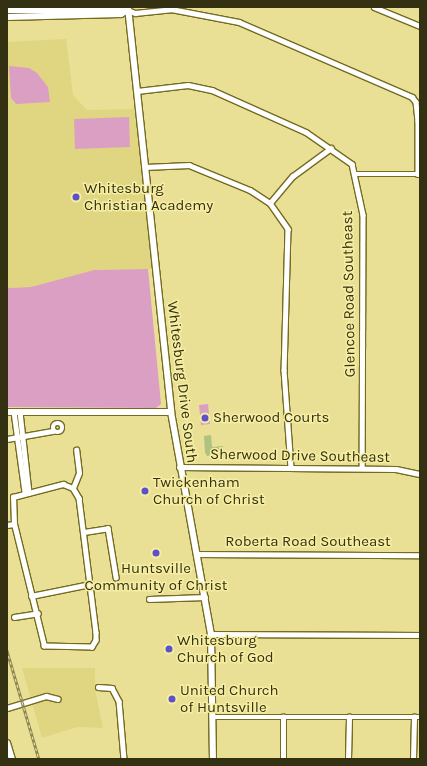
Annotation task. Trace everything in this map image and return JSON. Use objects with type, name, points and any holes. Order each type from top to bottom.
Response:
[{"type":"main road","points":[[7,10],[128,8]]},
{"type":"main road","points":[[7,17],[121,14],[128,8]]},
{"type":"main road","name":"Whitesburg Drive South","points":[[128,8],[171,412],[211,634],[213,759]]},
{"type":"main road","points":[[7,743],[12,759]]},
{"type":"street","points":[[374,7],[420,26]]},
{"type":"street","points":[[128,8],[135,13],[171,9],[239,22],[412,97],[416,102],[418,121],[419,174],[355,174]]},
{"type":"street","name":"Glencoe Road Southeast","points":[[137,91],[199,85],[306,132],[352,164],[362,215],[362,468]]},
{"type":"street","points":[[270,203],[293,176],[330,148]]},
{"type":"street","points":[[145,167],[189,165],[250,190],[270,203],[288,229],[290,243],[284,370],[291,468]]},
{"type":"street","points":[[7,412],[171,412]]},
{"type":"street","points":[[17,412],[18,437],[27,492]]},
{"type":"street","points":[[7,439],[53,431]]},
{"type":"street","points":[[73,488],[80,473],[76,450]]},
{"type":"street","name":"Sherwood Drive Southeast","points":[[180,467],[362,468],[396,469],[420,474]]},
{"type":"street","points":[[63,484],[73,488],[79,498],[96,640],[92,647],[44,646],[38,613],[31,596],[14,524],[12,501],[27,492],[63,484]]},
{"type":"street","points":[[7,525],[14,524]]},
{"type":"street","points":[[84,532],[108,528],[116,577]]},
{"type":"street","name":"Roberta Road Southeast","points":[[197,554],[420,555]]},
{"type":"street","points":[[31,596],[90,584]]},
{"type":"street","points":[[148,599],[205,597]]},
{"type":"street","points":[[14,617],[38,613]]},
{"type":"street","points":[[211,634],[420,635]]},
{"type":"street","points":[[98,686],[112,688],[119,701],[124,759]]},
{"type":"street","points":[[7,708],[46,696],[58,699]]},
{"type":"street","points":[[213,717],[420,717]]},
{"type":"street","points":[[283,717],[283,759]]},
{"type":"street","points":[[348,759],[349,717]]},
{"type":"street","points":[[413,759],[414,717]]},
{"type":"shaded area","name":"Whitesburg Christian Academy","points":[[66,39],[73,95],[87,110],[136,109],[152,269],[94,270],[31,287],[7,288],[7,42]]},
{"type":"shaded area","points":[[9,66],[29,68],[37,73],[48,87],[50,102],[16,104],[11,98]]},
{"type":"shaded area","points":[[129,117],[130,147],[75,149],[74,119]]},
{"type":"shaded area","points":[[148,269],[161,404],[156,408],[7,407],[7,288],[31,287],[94,270]]},
{"type":"shaded area","name":"Sherwood Courts","points":[[208,404],[210,424],[201,425],[199,405]]},
{"type":"shaded area","points":[[22,668],[95,668],[95,689],[103,728],[77,727],[42,738]]},
{"type":"building","points":[[211,435],[212,447],[223,446],[224,454],[207,456],[205,452],[204,436]]},
{"type":"railway","points":[[7,650],[39,759]]},
{"type":"place","name":"Whitesburg Christian Academy","points":[[76,197]]},
{"type":"place","name":"Sherwood Courts","points":[[205,418]]},
{"type":"place","name":"Twickenham Church of Christ","points":[[145,491]]},
{"type":"place","name":"Huntsville Community of Christ","points":[[156,553]]},
{"type":"place","name":"Whitesburg Church of God","points":[[169,649]]},
{"type":"place","name":"United Church of Huntsville","points":[[172,699]]}]
